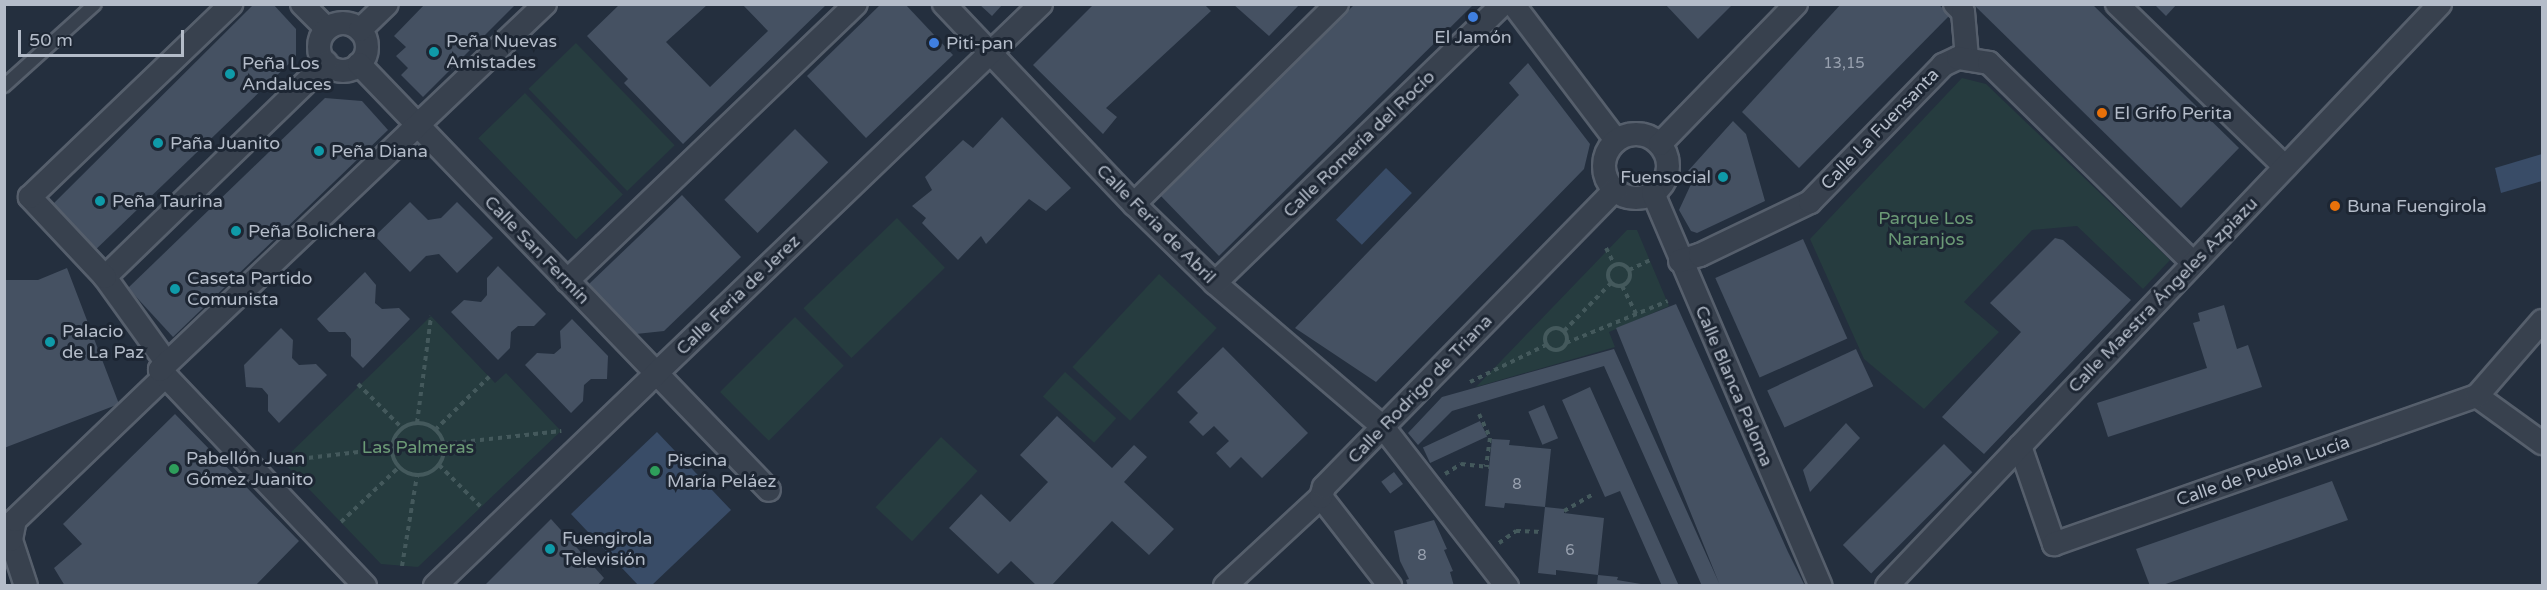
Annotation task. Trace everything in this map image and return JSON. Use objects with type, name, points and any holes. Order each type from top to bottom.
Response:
[{"type":"street","points":[[231,4],[30,197],[105,278],[164,368],[365,585]]},
{"type":"street","points":[[302,4],[327,29]]},
{"type":"street","points":[[360,30],[387,4]]},
{"type":"street","points":[[26,585],[10,532],[15,520],[164,368],[544,4]]},
{"type":"street","points":[[567,281],[856,4]]},
{"type":"street","name":"Calle Feria de Abril","points":[[944,4],[1134,204],[1215,283],[1383,427],[1507,585]]},
{"type":"street","name":"Calle Feria de Jerez","points":[[435,585],[1041,4]]},
{"type":"street","points":[[1134,204],[1337,4]]},
{"type":"street","name":"Calle Romería del Rocío","points":[[1215,283],[1503,4]]},
{"type":"street","points":[[1513,4],[1616,140]]},
{"type":"street","points":[[1660,144],[1796,4]]},
{"type":"street","points":[[1955,4],[1963,12],[1967,58],[1989,63],[2193,263]]},
{"type":"street","points":[[2117,4],[2285,167]]},
{"type":"street","name":"Calle Maestra Ángeles Azpiazu","points":[[1887,585],[2439,4]]},
{"type":"street","points":[[348,23],[360,30],[367,44],[359,64],[339,70],[326,63],[320,50],[327,29],[348,23]]},
{"type":"street","name":"Calle La Fuensanta","points":[[1680,261],[1700,255],[1810,202],[1943,65],[1967,58]]},
{"type":"street","points":[[105,278],[326,63]]},
{"type":"street","name":"Calle San Fermín","points":[[359,64],[769,490]]},
{"type":"street","points":[[1635,133],[1660,144],[1669,170],[1653,193],[1634,198],[1615,190],[1608,183],[1604,164],[1616,140],[1635,133]]},
{"type":"street","name":"Calle Rodrigo de Triana","points":[[1225,585],[1252,577],[1321,497],[1324,487],[1615,190]]},
{"type":"street","name":"Calle Blanca Paloma","points":[[1653,193],[1680,261],[1821,583]]},
{"type":"street","name":"Calle de Puebla Lucía","points":[[2020,446],[2054,544],[2477,396],[2542,321]]},
{"type":"street","points":[[2477,396],[2542,443]]},
{"type":"street","points":[[1321,497],[1390,585]]},
{"type":"lane","points":[[4,86],[95,4]]},
{"type":"path","points":[[1606,248],[1614,264]]},
{"type":"path","points":[[1629,270],[1653,259]]},
{"type":"path","points":[[1614,264],[1622,264],[1629,270],[1629,279],[1622,286]]},
{"type":"path","points":[[1611,283],[1607,274],[1614,264]]},
{"type":"path","points":[[1611,283],[1622,286],[1636,314]]},
{"type":"path","points":[[1564,331],[1611,283]]},
{"type":"path","points":[[1546,345],[1555,350],[1668,301]]},
{"type":"path","points":[[417,423],[431,315]]},
{"type":"path","points":[[1546,345],[1548,331],[1558,328],[1564,331]]},
{"type":"path","points":[[1564,331],[1566,344]]},
{"type":"path","points":[[1470,382],[1546,345]]},
{"type":"path","points":[[435,430],[489,377]]},
{"type":"path","points":[[358,384],[402,428]]},
{"type":"path","points":[[1442,476],[1461,464],[1487,467],[1490,438],[1479,414]]},
{"type":"path","points":[[417,423],[435,430],[444,444],[439,465],[417,475],[399,467],[392,448],[402,428],[417,423]]},
{"type":"path","points":[[444,444],[561,431]]},
{"type":"path","points":[[282,461],[392,448]]},
{"type":"path","points":[[439,465],[482,508]]},
{"type":"path","points":[[341,522],[399,467]]},
{"type":"path","points":[[402,566],[417,475]]},
{"type":"path","points":[[1564,511],[1592,495]]},
{"type":"path","points":[[1496,545],[1516,531],[1543,532]]},
{"type":"green space","points":[[576,43],[675,145],[627,191],[529,89]]},
{"type":"green space","name":"Parque Los Naranjos","points":[[1962,78],[1986,84],[2170,260],[2143,289],[2077,226],[2032,230],[1964,302],[1999,332],[1924,409],[1864,359],[1810,239]]},
{"type":"green space","points":[[525,93],[623,194],[576,240],[478,138]]},
{"type":"green space","points":[[897,218],[945,268],[851,358],[803,308]]},
{"type":"green space","points":[[1627,230],[1637,230],[1669,306],[1609,332],[1615,347],[1476,387]]},
{"type":"green space","points":[[1159,274],[1217,328],[1130,421],[1072,367]]},
{"type":"green space","name":"Las Palmeras","points":[[431,316],[495,383],[506,373],[561,431],[418,567],[381,564],[282,461]]},
{"type":"green space","points":[[795,317],[844,366],[769,441],[720,392]]},
{"type":"green space","points":[[1065,372],[1116,418],[1094,443],[1043,397]]},
{"type":"green space","points":[[941,437],[978,471],[912,541],[876,507]]},
{"type":"water","points":[[2542,154],[2542,181],[2501,193],[2495,168]]},
{"type":"water","points":[[1386,168],[1412,193],[1362,245],[1336,220]]},
{"type":"water","name":"Piscina María Peláez","points":[[657,432],[731,510],[652,585],[638,585],[571,514]]},
{"type":"building","points":[[254,4],[273,4],[296,29],[296,57],[90,255],[47,210]]},
{"type":"building","name":"Peña Nuevas Amistades","points":[[425,4],[516,4],[423,97],[401,75],[408,68],[396,56],[406,47],[394,36]]},
{"type":"building","points":[[742,4],[827,4],[683,144],[624,83],[628,79],[587,36],[619,5],[707,5],[666,42],[710,87],[768,31]]},
{"type":"building","points":[[881,4],[905,4],[953,55],[866,138],[807,76]]},
{"type":"building","points":[[979,4],[1003,4],[992,16]]},
{"type":"building","points":[[1094,4],[1204,4],[1211,11],[1106,108],[1117,117],[1103,134],[1033,65]]},
{"type":"building","points":[[1233,4],[1300,4],[1269,36]]},
{"type":"building","points":[[1355,4],[1474,4],[1219,256],[1159,194]]},
{"type":"building","points":[[1665,4],[1733,4],[1698,39]]},
{"type":"building","points":[[1841,4],[1938,4],[1950,15],[1799,168],[1742,112]]},
{"type":"building","points":[[1973,4],[2092,4],[2239,148],[2181,208]]},
{"type":"building","points":[[2154,4],[2177,4],[2166,16]]},
{"type":"building","points":[[1528,63],[1590,144],[1584,169],[1376,382],[1295,328],[1519,95],[1509,83]]},
{"type":"building","points":[[325,98],[362,101],[388,130],[173,337],[128,288]]},
{"type":"building","points":[[1002,117],[1071,188],[1046,211],[1029,199],[986,244],[981,236],[958,260],[922,223],[926,218],[912,206],[932,190],[925,177],[963,140],[973,148]]},
{"type":"building","name":"Fuensocial","points":[[1733,121],[1746,134],[1765,201],[1697,233],[1691,231],[1679,210],[1692,182],[1688,171]]},
{"type":"building","points":[[795,129],[828,162],[758,233],[724,200]]},
{"type":"building","points":[[682,195],[741,257],[664,331],[636,334],[589,284]]},
{"type":"building","points":[[410,202],[428,220],[441,218],[457,202],[493,238],[457,273],[439,254],[426,256],[410,272],[375,236]]},
{"type":"building","points":[[2055,238],[2063,240],[2131,300],[1984,454],[1942,417],[2021,332],[1990,303]]},
{"type":"building","points":[[1803,239],[1847,339],[1760,378],[1715,278]]},
{"type":"building","points":[[498,266],[546,314],[534,326],[518,326],[511,332],[510,348],[498,360],[451,312],[464,300],[481,302],[487,295],[487,278]]},
{"type":"building","name":"Palacio de La Paz","points":[[67,268],[119,404],[4,448],[4,280],[38,280]]},
{"type":"building","points":[[365,272],[376,285],[375,303],[382,309],[399,308],[410,319],[363,368],[351,356],[351,339],[345,332],[329,332],[317,319]]},
{"type":"building","points":[[1676,304],[1805,586],[1702,586],[1604,366],[1452,411],[1418,445],[1408,433],[1442,397],[1614,349],[1719,583],[1616,328]]},
{"type":"building","points":[[2224,305],[2237,349],[2248,345],[2262,387],[2108,437],[2097,403],[2207,368],[2193,323],[2200,321],[2198,313]]},
{"type":"building","points":[[572,319],[608,356],[607,379],[591,379],[584,385],[583,401],[571,413],[525,365],[537,353],[554,354],[561,348],[560,331]]},
{"type":"building","points":[[281,328],[293,340],[292,358],[299,365],[316,364],[327,375],[279,423],[268,411],[268,395],[262,388],[246,387],[244,365]]},
{"type":"building","points":[[1223,347],[1308,433],[1262,478],[1241,457],[1230,468],[1216,453],[1229,441],[1214,426],[1203,436],[1189,422],[1198,413],[1177,392]]},
{"type":"building","points":[[1856,349],[1873,386],[1785,428],[1767,390]]},
{"type":"building","points":[[1590,387],[1679,586],[1662,586],[1620,491],[1605,497],[1562,400]]},
{"type":"building","points":[[1544,405],[1558,438],[1542,445],[1528,412]]},
{"type":"building","name":"Pabellón Juan Gómez Juanito","points":[[175,414],[299,541],[255,586],[65,586],[54,568],[82,544],[63,524]]},
{"type":"building","points":[[1057,416],[1112,468],[1134,445],[1147,457],[1124,482],[1174,529],[1149,555],[1112,521],[1051,586],[1037,586],[1011,561],[998,574],[949,528],[981,494],[1010,522],[1048,482],[1020,455]]},
{"type":"building","points":[[1480,421],[1487,436],[1430,463],[1423,448]]},
{"type":"building","points":[[1846,423],[1860,438],[1810,492],[1803,470]]},
{"type":"building","points":[[1492,439],[1510,440],[1509,445],[1551,449],[1545,507],[1505,503],[1504,508],[1485,506]]},
{"type":"building","points":[[1944,444],[1972,472],[1871,573],[1843,545]]},
{"type":"building","points":[[1394,472],[1403,484],[1390,494],[1381,482]]},
{"type":"building","points":[[2332,481],[2348,520],[2160,586],[2150,586],[2136,549]]},
{"type":"building","points":[[1545,507],[1564,509],[1564,513],[1604,518],[1598,575],[1556,570],[1556,575],[1538,573]]},
{"type":"building","name":"Fuengirola Televisión","points":[[551,519],[604,578],[597,586],[484,586]]},
{"type":"building","points":[[1434,520],[1447,549],[1444,550],[1453,571],[1450,572],[1454,586],[1408,586],[1406,580],[1409,579],[1400,561],[1394,531]]},
{"type":"building","points":[[1598,575],[1618,577],[1617,580],[1653,586],[1597,586]]},
{"type":"place","name":"El Jamón","points":[[1473,17]]},
{"type":"place","name":"Piti-pan","points":[[934,43]]},
{"type":"place","name":"Peña Nuevas Amistades","points":[[434,52]]},
{"type":"place","name":"Peña Los Andaluces","points":[[230,74]]},
{"type":"place","name":"El Grifo Perita","points":[[2102,113]]},
{"type":"place","name":"Paña Juanito","points":[[158,143]]},
{"type":"place","name":"Peña Diana","points":[[319,151]]},
{"type":"place","name":"Fuensocial","points":[[1723,177]]},
{"type":"place","name":"Peña Taurina","points":[[100,201]]},
{"type":"place","name":"Buna Fuengirola","points":[[2335,206]]},
{"type":"place","name":"Peña Bolichera","points":[[236,231]]},
{"type":"place","name":"Caseta Partido Comunista","points":[[175,289]]},
{"type":"place","name":"Palacio de La Paz","points":[[50,342]]},
{"type":"place","name":"Pabellón Juan Gómez Juanito","points":[[174,469]]},
{"type":"place","name":"Piscina María Peláez","points":[[655,471]]},
{"type":"place","name":"Fuengirola Televisión","points":[[550,549]]}]
